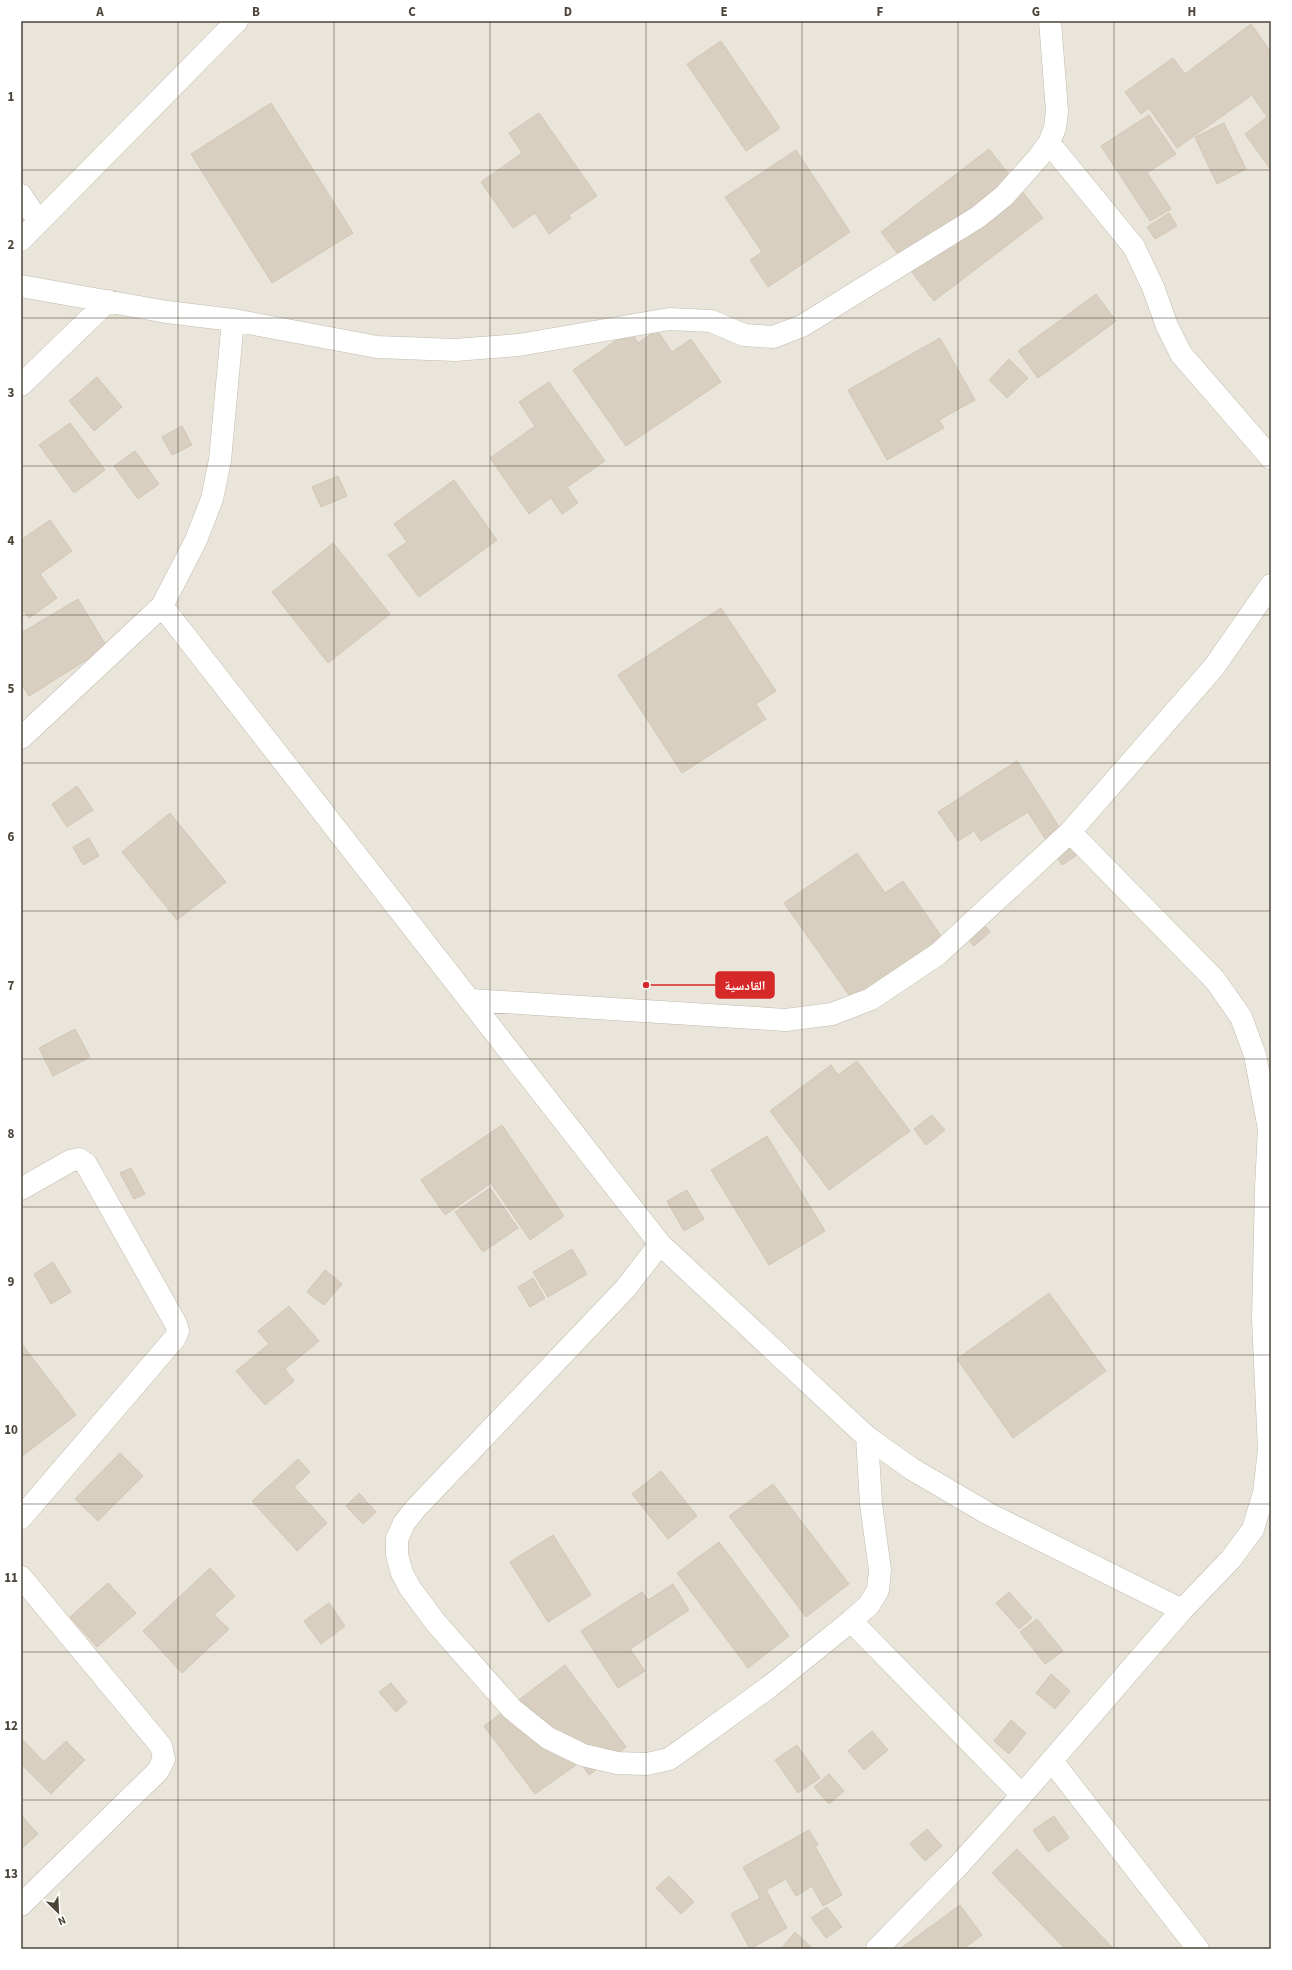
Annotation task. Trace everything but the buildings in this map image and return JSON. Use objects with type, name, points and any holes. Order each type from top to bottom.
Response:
[{"type":"street","points":[[21,240],[237,21]]},
{"type":"street","points":[[21,286],[166,312],[233,320],[377,347],[455,350],[519,344],[669,319],[711,321],[744,335],[773,337],[802,326],[978,217],[1023,176],[1049,143],[1056,128],[1057,111],[1050,21]]},
{"type":"street","points":[[1049,143],[1134,247],[1153,287],[1167,326],[1181,354],[1271,458]]},
{"type":"street","points":[[21,195],[39,222]]},
{"type":"street","points":[[21,386],[108,301]]},
{"type":"street","points":[[21,738],[162,606],[196,540],[212,499],[220,460],[233,320]]},
{"type":"street","points":[[471,1000],[786,1020],[832,1014],[871,998],[938,954],[1070,832],[1214,667],[1271,585]]},
{"type":"street","points":[[162,606],[660,1244],[867,1437],[912,1469],[987,1513],[1182,1610]]},
{"type":"street","points":[[877,1949],[958,1866],[1052,1761],[1182,1610],[1231,1560],[1254,1529],[1264,1493],[1269,1450],[1263,1319],[1269,1129],[1255,1055],[1241,1017],[1215,980],[1070,832]]},
{"type":"street","points":[[21,1190],[70,1161],[79,1159],[86,1164],[176,1324],[178,1331],[175,1338],[21,1518]]},
{"type":"street","points":[[660,1244],[625,1289],[416,1508],[404,1523],[397,1539],[397,1555],[402,1573],[410,1588],[436,1623],[512,1709],[548,1738],[583,1755],[617,1763],[647,1764],[668,1759],[769,1687],[851,1621],[868,1605],[878,1590],[880,1570],[871,1504],[867,1437]]},
{"type":"street","points":[[21,1578],[161,1746],[164,1759],[158,1771],[21,1905]]},
{"type":"street","points":[[851,1621],[1022,1795]]},
{"type":"street","points":[[1052,1761],[1198,1949]]},
{"type":"shaded area","points":[[21,21],[1271,21],[1271,1949],[21,1949]]},
{"type":"place","name":"القادسية","points":[[646,985]]}]
